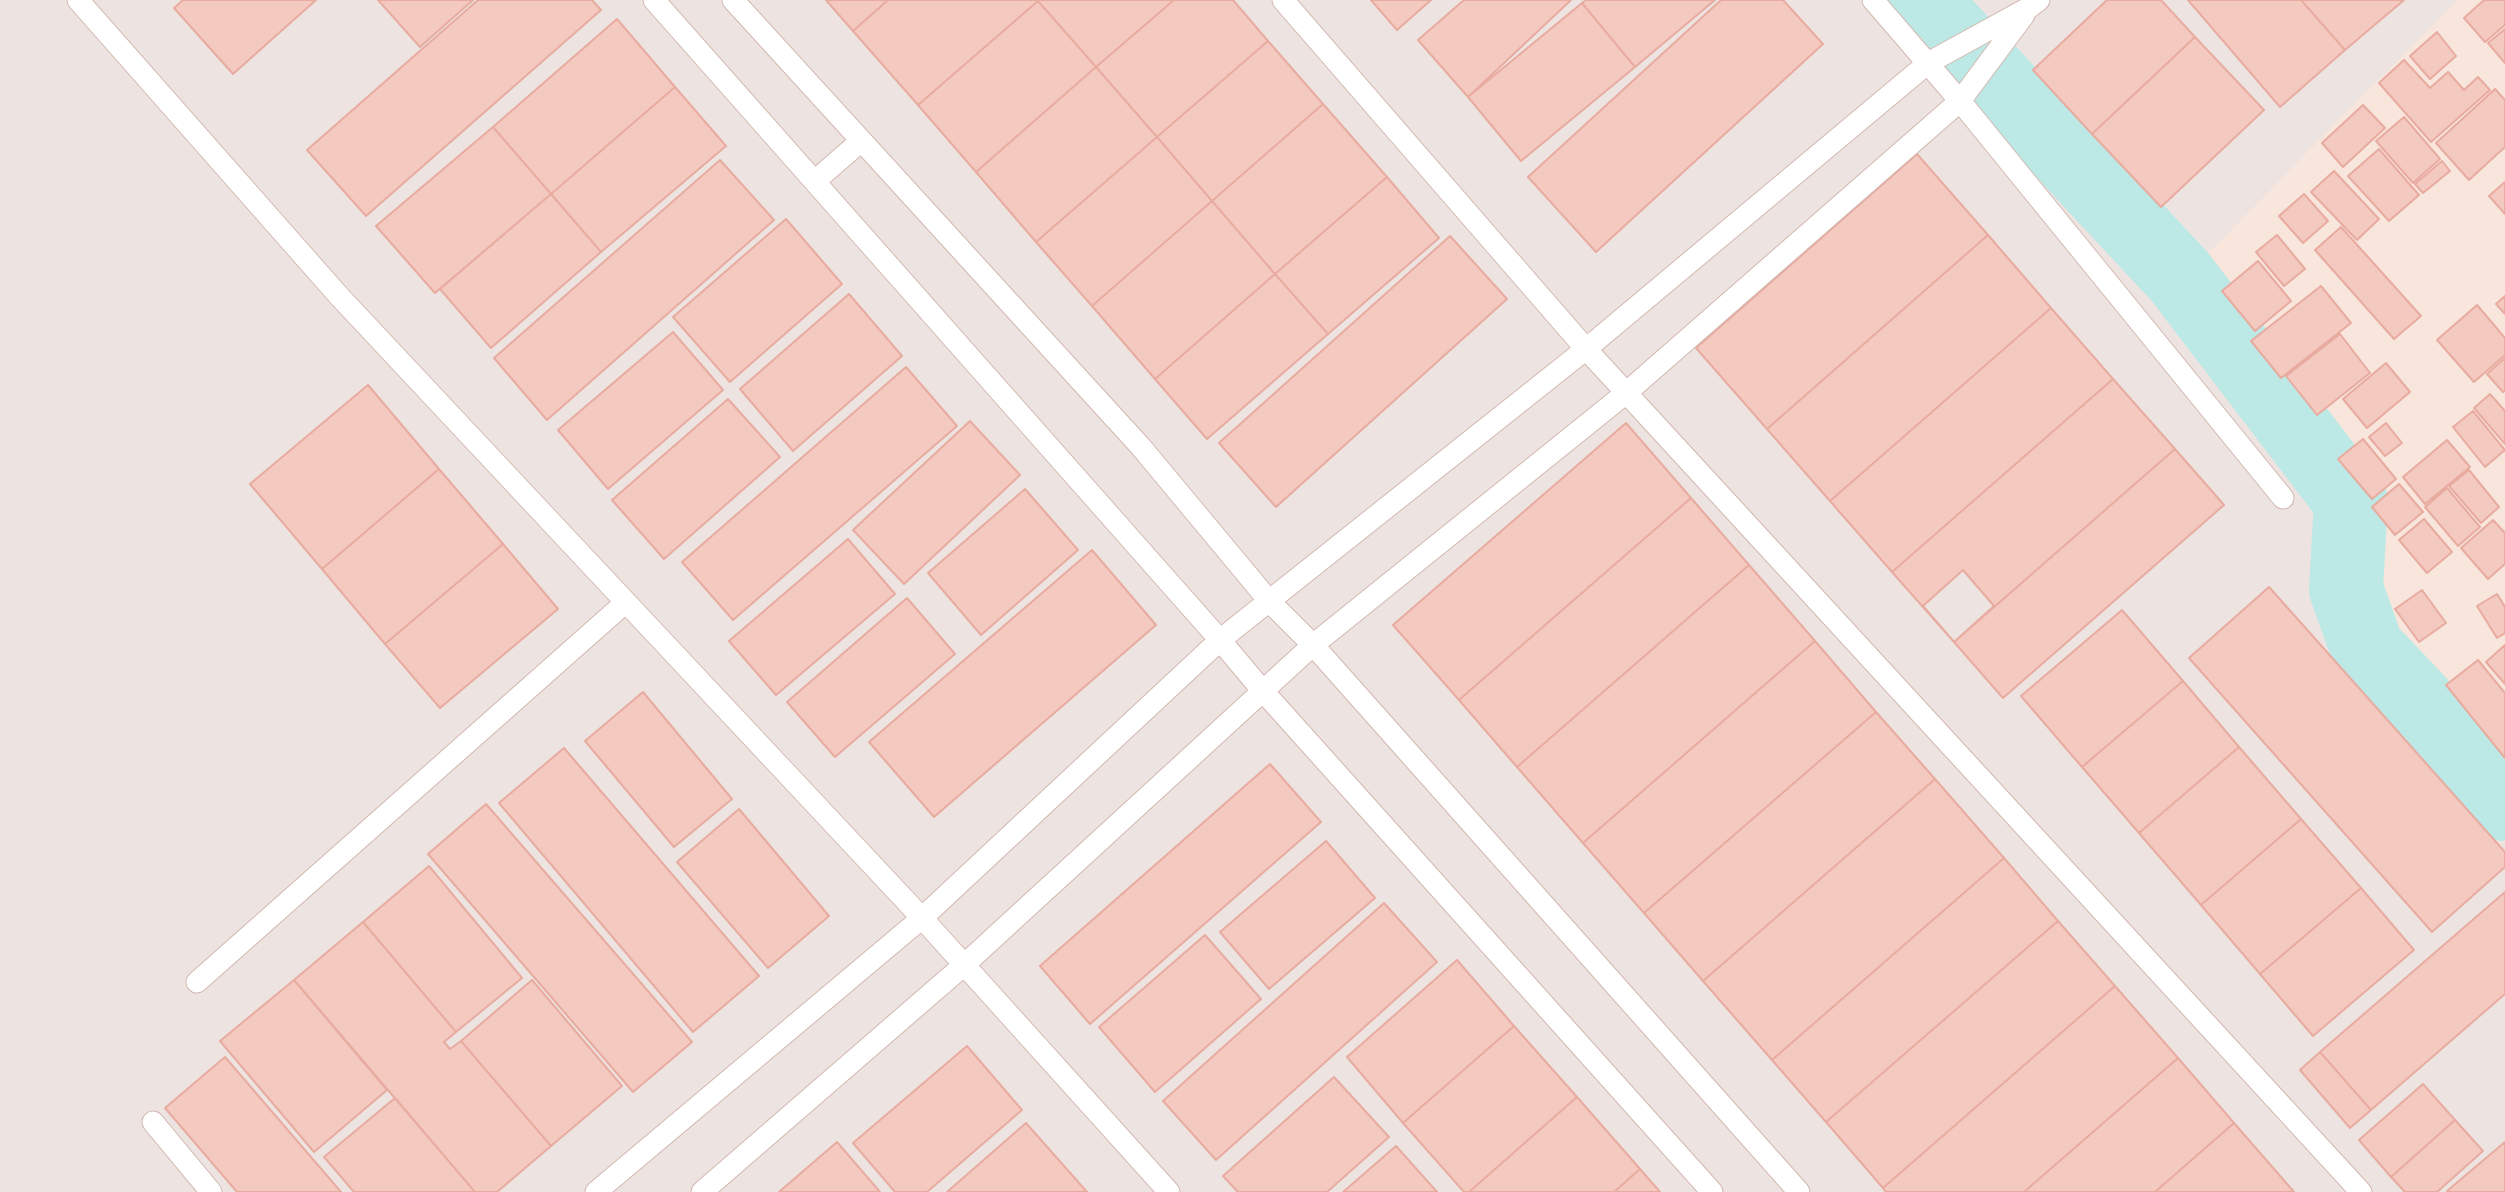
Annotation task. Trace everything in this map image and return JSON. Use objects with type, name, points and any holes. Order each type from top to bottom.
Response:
[{"type":"lane","points":[[78,0],[339,296],[922,918],[1169,1192]]},
{"type":"lane","points":[[654,0],[1262,690],[1712,1192]]},
{"type":"lane","points":[[733,0],[1141,447],[1270,602],[1314,645],[1799,1192]]},
{"type":"lane","points":[[1283,0],[1586,349],[2361,1192]]},
{"type":"lane","points":[[1872,0],[1959,101],[2283,498]]},
{"type":"lane","points":[[609,1188],[922,918],[1220,640],[1586,349],[1928,64],[2034,4]]},
{"type":"lane","points":[[702,1192],[964,965],[1262,690],[1626,393],[1959,101],[2034,4]]},
{"type":"lane","points":[[814,181],[861,141]]},
{"type":"lane","points":[[197,982],[626,602]]},
{"type":"lane","points":[[153,1122],[211,1192]]},
{"type":"shaded area","points":[[0,0],[2458,0],[2190,271],[2363,494],[2344,632],[2505,841],[2505,1192],[0,1192]]},
{"type":"shaded area","points":[[2458,0],[2505,0],[2505,841],[2344,632],[2363,494],[2189,271]]},
{"type":"building","points":[[183,0],[316,0],[233,74],[174,8]]},
{"type":"building","points":[[378,0],[473,0],[420,47]]},
{"type":"building","points":[[478,0],[592,0],[601,10],[366,216],[307,150]]},
{"type":"building","points":[[826,0],[888,0],[853,31]]},
{"type":"building","points":[[888,0],[1038,1],[918,105],[853,31]]},
{"type":"building","points":[[1174,0],[1096,67],[1038,1]]},
{"type":"building","points":[[1174,0],[1233,0],[1268,41],[1157,137],[1096,67]]},
{"type":"building","points":[[1371,0],[1431,0],[1397,30]]},
{"type":"building","points":[[1464,0],[1571,0],[1468,97],[1418,40]]},
{"type":"building","points":[[1586,0],[1715,0],[1635,67],[1582,3]]},
{"type":"building","points":[[1721,0],[1783,0],[1823,44],[1596,252],[1528,177]]},
{"type":"building","points":[[2107,0],[2161,0],[2195,37],[2092,134],[2033,70]]},
{"type":"building","points":[[2188,0],[2301,0],[2345,50],[2280,107]]},
{"type":"building","points":[[2301,0],[2404,0],[2345,50]]},
{"type":"building","points":[[2484,0],[2505,0],[2505,25],[2485,42],[2464,18]]},
{"type":"building","points":[[1038,1],[1096,67],[976,172],[918,105]]},
{"type":"building","points":[[1582,3],[1635,67],[1521,161],[1468,97]]},
{"type":"building","points":[[617,19],[675,87],[551,194],[493,127]]},
{"type":"building","points":[[2505,29],[2505,63],[2488,43]]},
{"type":"building","points":[[2437,32],[2456,56],[2430,79],[2410,56]]},
{"type":"building","points":[[2195,37],[2264,110],[2161,207],[2092,134]]},
{"type":"building","points":[[1268,41],[1323,104],[1212,201],[1157,137]]},
{"type":"building","points":[[2404,60],[2430,88],[2448,72],[2464,90],[2478,77],[2490,90],[2431,142],[2379,83]]},
{"type":"building","points":[[1096,67],[1157,137],[1036,242],[976,172]]},
{"type":"building","points":[[675,87],[726,146],[601,252],[551,194]]},
{"type":"building","points":[[2495,89],[2505,100],[2505,147],[2469,180],[2436,143]]},
{"type":"building","points":[[1323,104],[1387,177],[1275,274],[1212,201]]},
{"type":"building","points":[[2363,105],[2385,128],[2343,167],[2322,143]]},
{"type":"building","points":[[2404,117],[2440,159],[2413,183],[2376,141]]},
{"type":"building","points":[[493,127],[551,194],[435,293],[376,226]]},
{"type":"building","points":[[1157,137],[1212,201],[1092,306],[1036,242]]},
{"type":"building","points":[[2379,149],[2419,195],[2389,221],[2348,176]]},
{"type":"building","points":[[1917,154],[1988,235],[1767,429],[1696,348]]},
{"type":"building","points":[[720,160],[774,220],[547,420],[494,358]]},
{"type":"building","points":[[2442,161],[2450,171],[2423,193],[2415,184]]},
{"type":"building","points":[[2334,171],[2379,219],[2357,240],[2311,192]]},
{"type":"building","points":[[1387,177],[1439,238],[1328,334],[1275,274]]},
{"type":"building","points":[[2505,182],[2505,214],[2489,196]]},
{"type":"building","points":[[551,194],[601,252],[491,348],[440,289]]},
{"type":"building","points":[[2304,194],[2328,221],[2303,243],[2279,216]]},
{"type":"building","points":[[1212,201],[1275,274],[1155,379],[1092,306]]},
{"type":"building","points":[[786,219],[842,284],[730,382],[673,317]]},
{"type":"building","points":[[2341,227],[2421,316],[2394,339],[2315,250]]},
{"type":"building","points":[[1988,235],[2051,308],[1830,501],[1767,429]]},
{"type":"building","points":[[2277,235],[2305,269],[2284,286],[2256,252]]},
{"type":"building","points":[[1450,236],[1507,299],[1276,507],[1219,443]]},
{"type":"building","points":[[2258,261],[2291,301],[2255,331],[2222,291]]},
{"type":"building","points":[[1275,274],[1328,334],[1207,439],[1155,379]]},
{"type":"building","points":[[2321,286],[2351,323],[2281,378],[2251,341]]},
{"type":"building","points":[[849,294],[902,356],[793,451],[740,389]]},
{"type":"building","points":[[2505,296],[2505,314],[2496,304]]},
{"type":"building","points":[[2477,305],[2505,338],[2505,355],[2474,382],[2437,340]]},
{"type":"building","points":[[2051,308],[2113,379],[1892,572],[1830,501]]},
{"type":"building","points":[[673,332],[723,390],[608,489],[558,430]]},
{"type":"building","points":[[2340,334],[2370,373],[2317,415],[2286,376]]},
{"type":"building","points":[[2505,358],[2505,391],[2503,392],[2487,374]]},
{"type":"building","points":[[2386,363],[2410,392],[2367,428],[2343,399]]},
{"type":"building","points":[[906,367],[957,426],[733,620],[682,562]]},
{"type":"building","points":[[2113,379],[2175,449],[1954,642],[1892,572]]},
{"type":"building","points":[[368,385],[439,469],[322,569],[250,484]]},
{"type":"building","points":[[2490,394],[2505,411],[2505,444],[2474,408]]},
{"type":"building","points":[[728,399],[780,457],[664,559],[612,500]]},
{"type":"building","points":[[2473,411],[2505,450],[2485,467],[2453,427]]},
{"type":"building","points":[[970,421],[1020,475],[904,584],[853,530]]},
{"type":"building","points":[[1626,423],[1691,498],[1459,700],[1393,625]]},
{"type":"building","points":[[2386,423],[2402,443],[2385,456],[2369,437]]},
{"type":"building","points":[[2363,439],[2396,479],[2372,499],[2338,459]]},
{"type":"building","points":[[2447,440],[2470,467],[2425,504],[2403,477]]},
{"type":"building","points":[[2175,449],[2224,505],[2003,698],[1954,642]]},
{"type":"building","points":[[439,469],[503,544],[385,644],[322,569]]},
{"type":"building","points":[[2469,470],[2499,507],[2481,523],[2449,486]]},
{"type":"building","points":[[2399,484],[2423,512],[2395,535],[2372,507]]},
{"type":"building","points":[[2447,488],[2480,527],[2458,546],[2425,507]]},
{"type":"building","points":[[1025,489],[1078,550],[981,635],[928,573]]},
{"type":"building","points":[[1691,498],[1749,565],[1517,767],[1459,700]]},
{"type":"building","points":[[2424,519],[2452,552],[2427,573],[2399,540]]},
{"type":"building","points":[[2493,520],[2505,533],[2505,564],[2488,579],[2461,548]]},
{"type":"building","points":[[848,539],[895,594],[776,695],[729,641]]},
{"type":"building","points":[[503,544],[558,609],[440,708],[385,644]]},
{"type":"building","points":[[1092,550],[1156,625],[934,817],[869,742]]},
{"type":"building","points":[[1749,565],[1815,641],[1583,843],[1517,767]]},
{"type":"building","points":[[1963,570],[1994,606],[1954,642],[1923,606]]},
{"type":"building","points":[[2269,587],[2505,852],[2505,867],[2432,932],[2189,658]]},
{"type":"building","points":[[2422,590],[2446,623],[2419,642],[2395,609]]},
{"type":"building","points":[[2497,594],[2505,607],[2505,633],[2497,638],[2477,606]]},
{"type":"building","points":[[907,598],[955,654],[835,757],[787,702]]},
{"type":"building","points":[[2122,610],[2183,681],[2082,767],[2021,696]]},
{"type":"building","points":[[1815,641],[1876,712],[1644,913],[1583,843]]},
{"type":"building","points":[[2505,645],[2505,684],[2486,662]]},
{"type":"building","points":[[2478,660],[2505,693],[2505,758],[2446,685]]},
{"type":"building","points":[[2183,681],[2239,747],[2139,833],[2082,767]]},
{"type":"building","points":[[643,692],[732,799],[674,847],[585,741]]},
{"type":"building","points":[[1876,712],[1935,779],[1703,981],[1644,913]]},
{"type":"building","points":[[2239,747],[2301,819],[2201,905],[2139,833]]},
{"type":"building","points":[[564,748],[759,976],[693,1032],[499,803]]},
{"type":"building","points":[[1270,764],[1321,822],[1090,1024],[1040,966]]},
{"type":"building","points":[[1935,779],[2004,858],[1772,1060],[1703,981]]},
{"type":"building","points":[[486,804],[692,1042],[633,1092],[428,854]]},
{"type":"building","points":[[739,809],[829,916],[768,968],[677,862]]},
{"type":"building","points":[[2301,819],[2361,888],[2260,974],[2201,905]]},
{"type":"building","points":[[1326,841],[1375,898],[1269,989],[1220,932]]},
{"type":"building","points":[[2004,858],[2058,921],[1826,1122],[1772,1060]]},
{"type":"building","points":[[429,866],[522,978],[456,1032],[363,922]]},
{"type":"building","points":[[2361,888],[2414,950],[2313,1036],[2260,974]]},
{"type":"building","points":[[2505,892],[2505,994],[2371,1110],[2320,1052]]},
{"type":"building","points":[[1384,903],[1437,962],[1216,1160],[1163,1101]]},
{"type":"building","points":[[2058,921],[2115,986],[1883,1188],[1826,1122]]},
{"type":"building","points":[[363,922],[456,1032],[444,1042],[450,1049],[461,1041],[551,1146],[497,1192],[475,1192],[294,980]]},
{"type":"building","points":[[1205,935],[1261,999],[1155,1092],[1099,1027]]},
{"type":"building","points":[[1457,960],[1514,1026],[1403,1123],[1347,1057]]},
{"type":"building","points":[[294,980],[387,1090],[314,1152],[220,1041]]},
{"type":"building","points":[[532,980],[622,1086],[551,1146],[461,1041]]},
{"type":"building","points":[[2115,986],[2178,1058],[2024,1192],[1886,1192],[1883,1188]]},
{"type":"building","points":[[1514,1026],[1577,1097],[1469,1192],[1464,1192],[1403,1123]]},
{"type":"building","points":[[967,1046],[1022,1110],[927,1192],[895,1192],[853,1143]]},
{"type":"building","points":[[2320,1052],[2371,1110],[2350,1128],[2300,1070]]},
{"type":"building","points":[[225,1057],[341,1192],[237,1192],[165,1108]]},
{"type":"building","points":[[2178,1058],[2234,1123],[2155,1192],[2024,1192]]},
{"type":"building","points":[[1334,1077],[1389,1137],[1327,1192],[1238,1192],[1223,1176]]},
{"type":"building","points":[[2423,1084],[2455,1120],[2391,1177],[2359,1140]]},
{"type":"building","points":[[1577,1097],[1640,1169],[1614,1192],[1469,1192]]},
{"type":"building","points":[[395,1098],[475,1192],[354,1192],[324,1157]]},
{"type":"building","points":[[2455,1120],[2483,1151],[2437,1192],[2405,1192],[2391,1177]]},
{"type":"building","points":[[1026,1123],[1087,1192],[947,1192]]},
{"type":"building","points":[[2234,1123],[2294,1192],[2155,1192]]},
{"type":"building","points":[[837,1142],[880,1192],[779,1192]]},
{"type":"building","points":[[2505,1142],[2505,1192],[2447,1191]]},
{"type":"building","points":[[1396,1146],[1437,1192],[1343,1192]]},
{"type":"building","points":[[1640,1169],[1660,1192],[1614,1192]]},
{"type":"waterway","points":[[1922,0],[2180,277],[2351,501],[2346,589],[2367,648],[2420,704],[2505,804]]}]
